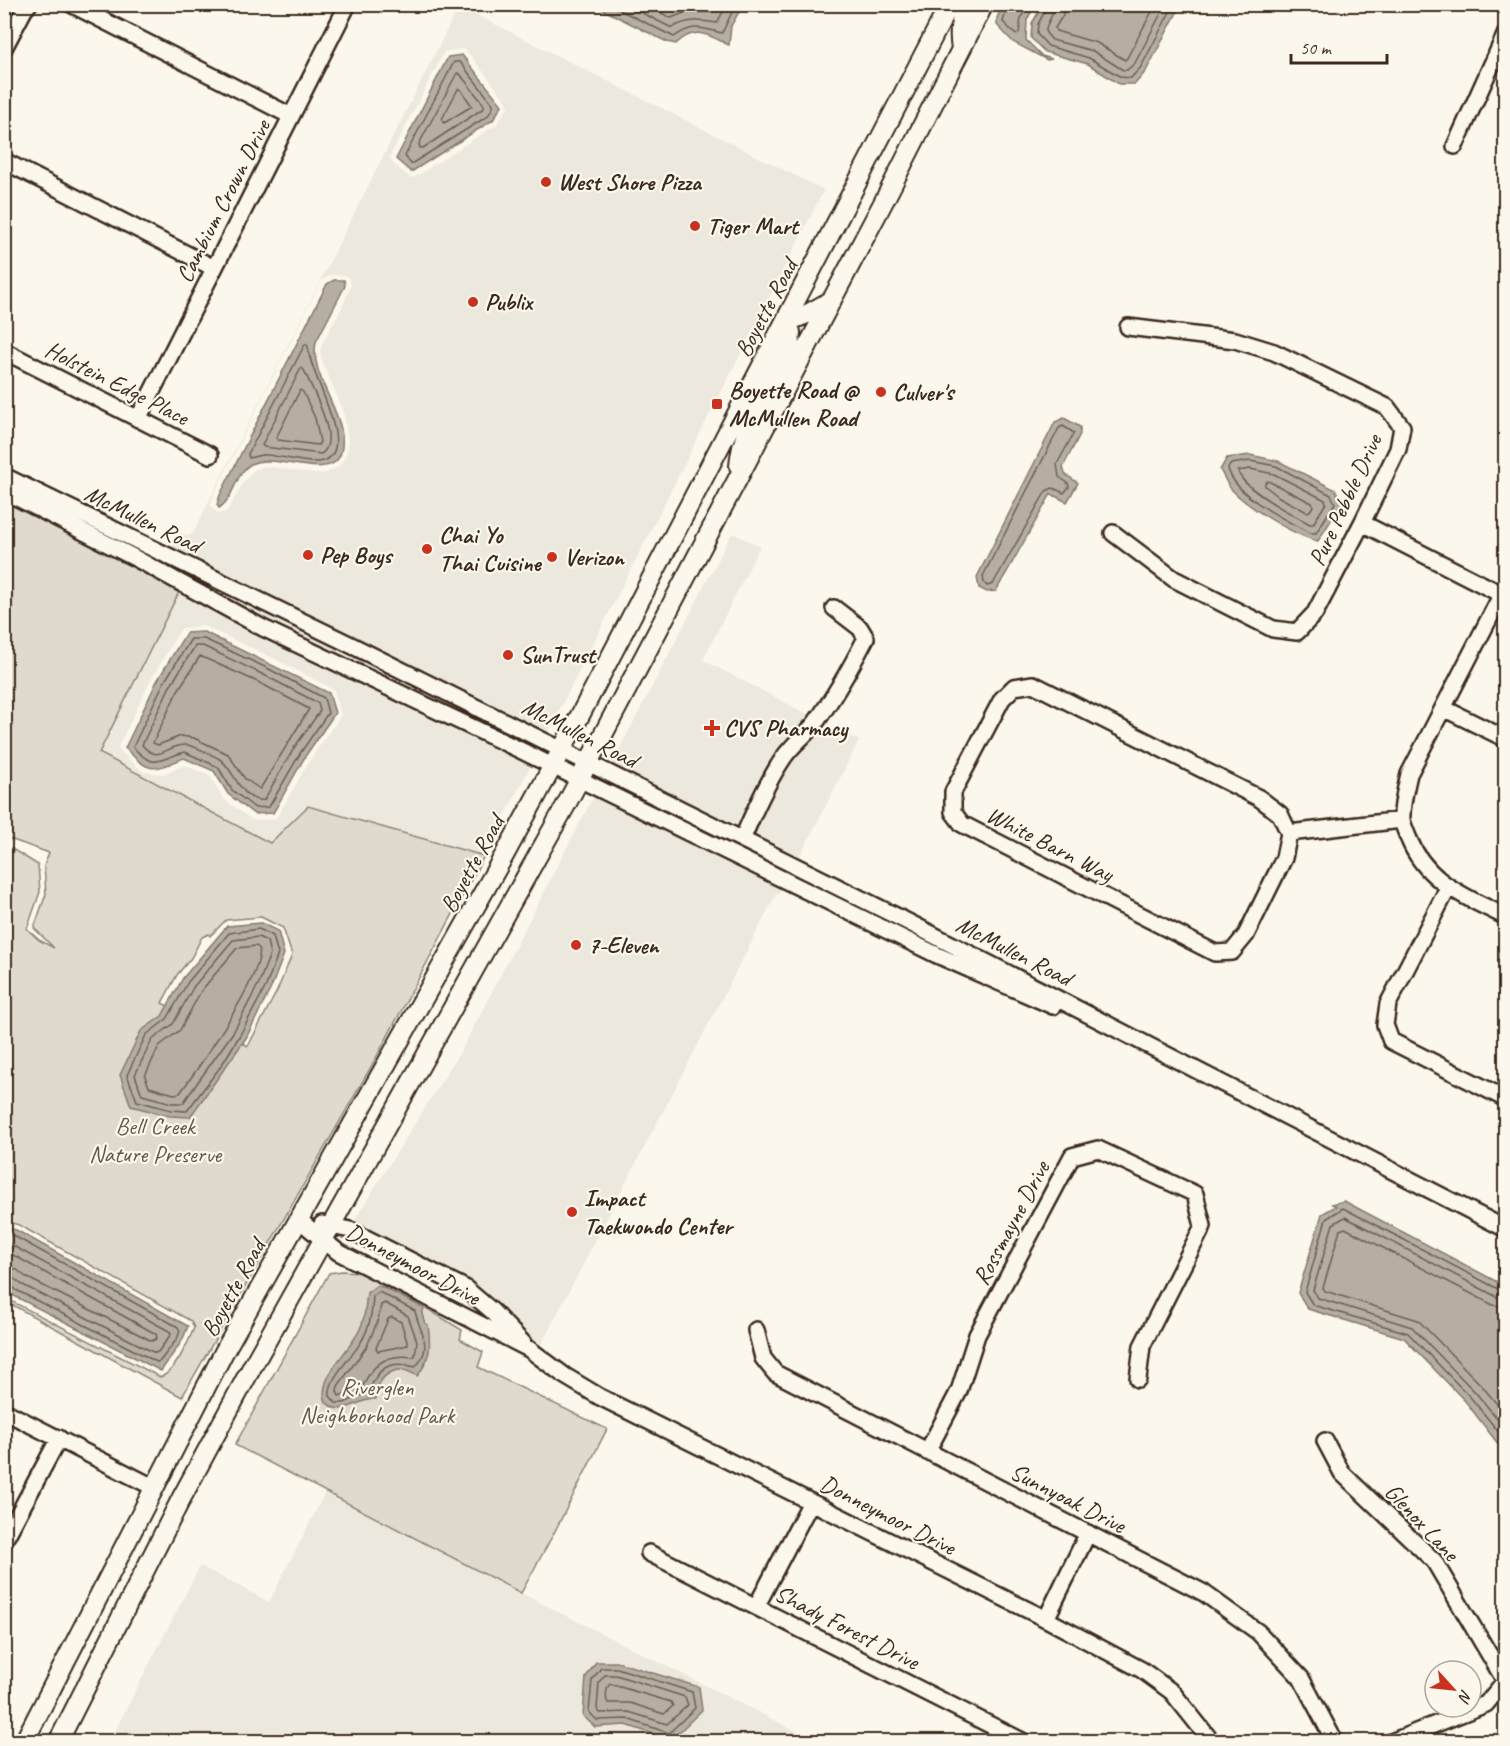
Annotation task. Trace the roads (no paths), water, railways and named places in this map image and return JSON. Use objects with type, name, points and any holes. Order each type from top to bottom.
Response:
[{"type":"main road","name":"Boyette Road","points":[[24,1742],[153,1487],[224,1353],[442,968],[553,766],[950,4]]},
{"type":"main road","points":[[961,49],[960,23],[968,4]]},
{"type":"main road","points":[[58,1742],[182,1497],[326,1232],[524,883],[580,779],[885,199],[984,4]]},
{"type":"main road","points":[[737,480],[740,455],[747,429],[790,346],[791,332],[785,323],[807,315],[832,300]]},
{"type":"street","points":[[4,48],[29,4]]},
{"type":"street","points":[[71,4],[291,116]]},
{"type":"street","name":"Cambium Crown Drive","points":[[138,419],[348,4]]},
{"type":"street","points":[[1455,146],[1506,33]]},
{"type":"street","points":[[4,161],[214,268]]},
{"type":"street","name":"Pure Pebble Drive","points":[[1113,533],[1174,579],[1273,629],[1297,632],[1315,613],[1362,523],[1398,449],[1402,427],[1387,407],[1274,352],[1235,340],[1128,327]]},
{"type":"street","name":"Holstein Edge Place","points":[[4,351],[210,455]]},
{"type":"street","name":"McMullen Road","points":[[4,476],[562,749],[742,840],[1005,978],[1131,1038],[1506,1229]]},
{"type":"street","name":"McMullen Road","points":[[4,491],[135,558],[263,628],[580,779],[937,955],[1005,978]]},
{"type":"street","points":[[1362,523],[1504,590],[1409,774],[1402,820],[1412,848],[1424,867],[1448,888],[1506,917]]},
{"type":"street","points":[[742,840],[761,797],[783,758],[814,724],[850,668],[866,638],[860,628],[834,608]]},
{"type":"street","name":"White Barn Way","points":[[1033,684],[1259,798],[1280,814],[1289,833],[1284,858],[1246,935],[1232,952],[1215,953],[962,824],[953,812],[953,792],[1002,699],[1014,687],[1033,684]]},
{"type":"street","points":[[1443,708],[1506,739]]},
{"type":"street","points":[[1289,833],[1402,820]]},
{"type":"street","points":[[1448,888],[1388,1004],[1385,1025],[1391,1041],[1506,1099]]},
{"type":"street","name":"Rossmayne Drive","points":[[927,1452],[959,1391],[977,1335],[1072,1156],[1098,1149],[1195,1194],[1203,1226],[1142,1346],[1138,1379]]},
{"type":"street","name":"Donneymoor Drive","points":[[298,1219],[326,1232],[350,1230],[465,1288],[492,1311],[529,1349]]},
{"type":"street","name":"Donneymoor Drive","points":[[326,1232],[338,1252],[529,1349],[600,1397],[1046,1619],[1142,1670],[1172,1692],[1212,1742]]},
{"type":"street","name":"Sunnyoak Drive","points":[[756,1330],[763,1358],[775,1372],[1204,1593],[1257,1632],[1301,1678],[1335,1742]]},
{"type":"street","points":[[4,1411],[153,1487]]},
{"type":"street","points":[[4,1541],[59,1438]]},
{"type":"street","name":"Glenox Lane","points":[[1325,1441],[1342,1473],[1434,1561],[1505,1681],[1486,1704],[1391,1742]]},
{"type":"street","points":[[756,1607],[811,1502]]},
{"type":"street","points":[[1046,1619],[1088,1533]]},
{"type":"street","name":"Shady Forest Drive","points":[[650,1553],[1024,1742]]},
{"type":"water","points":[[594,5],[743,5],[731,26],[729,45],[696,33],[683,38],[676,44],[667,42]]},
{"type":"water","points":[[1003,5],[1035,5],[1027,20],[1026,40],[1042,56],[1052,59],[1047,60],[1013,42],[997,25],[997,18]]},
{"type":"water","points":[[1043,5],[1181,5],[1146,71],[1135,84],[1119,84],[1088,64],[1045,52],[1031,38],[1032,23]]},
{"type":"water","points":[[462,55],[502,105],[493,120],[411,172],[396,159],[448,57]]},
{"type":"water","points":[[334,280],[344,280],[345,286],[316,342],[315,353],[320,375],[341,429],[342,449],[336,461],[325,466],[263,461],[251,464],[241,473],[228,499],[219,508],[217,505],[220,495],[327,284]]},
{"type":"water","points":[[1064,418],[1080,427],[1080,434],[1063,467],[1065,474],[1078,483],[1067,502],[1051,494],[996,591],[987,592],[979,588],[977,577],[1055,422]]},
{"type":"water","points":[[1250,455],[1278,461],[1336,490],[1342,503],[1318,541],[1273,520],[1249,505],[1230,488],[1220,470],[1227,458]]},
{"type":"water","points":[[204,632],[329,693],[335,713],[306,755],[273,813],[254,814],[228,794],[214,771],[184,758],[152,768],[140,762],[125,748],[157,681],[186,633]]},
{"type":"water","points":[[261,923],[278,931],[284,954],[271,988],[246,1038],[190,1117],[170,1116],[131,1106],[120,1075],[141,1031],[162,1016],[183,978],[227,926]]},
{"type":"water","points":[[1344,1201],[1505,1286],[1505,1453],[1466,1402],[1404,1338],[1308,1309],[1298,1293],[1322,1214],[1336,1206],[1332,1204]]},
{"type":"water","points":[[4,1227],[16,1230],[188,1326],[182,1341],[161,1371],[12,1295],[5,1287]]},
{"type":"water","points":[[376,1286],[424,1308],[422,1314],[428,1325],[430,1339],[425,1364],[417,1376],[402,1370],[389,1373],[380,1383],[376,1399],[344,1408],[332,1407],[326,1402],[324,1393],[326,1384],[330,1374],[360,1329],[367,1293]]},
{"type":"water","points":[[596,1662],[617,1662],[699,1687],[702,1710],[671,1740],[626,1725],[595,1727],[583,1716],[586,1677]]},
{"type":"place","name":"West Shore Pizza","points":[[546,182]]},
{"type":"place","name":"Tiger Mart","points":[[695,226]]},
{"type":"place","name":"Publix","points":[[473,302]]},
{"type":"place","name":"Culver's","points":[[881,392]]},
{"type":"place","name":"Boyette Road @ McMullen Road","points":[[717,404]]},
{"type":"place","name":"Chai Yo Thai Cuisine","points":[[427,549]]},
{"type":"place","name":"Pep Boys","points":[[308,555]]},
{"type":"place","name":"Verizon","points":[[552,557]]},
{"type":"place","name":"SunTrust","points":[[508,655]]},
{"type":"place","name":"CVS Pharmacy","points":[[712,728]]},
{"type":"place","name":"7-Eleven","points":[[576,945]]},
{"type":"place","name":"Impact Taekwondo Center","points":[[572,1212]]},
{"type":"park label","name":"Bell Creek Nature Preserve","points":[[155,1140]]},
{"type":"park label","name":"Riverglen Neighborhood Park","points":[[377,1401]]}]
